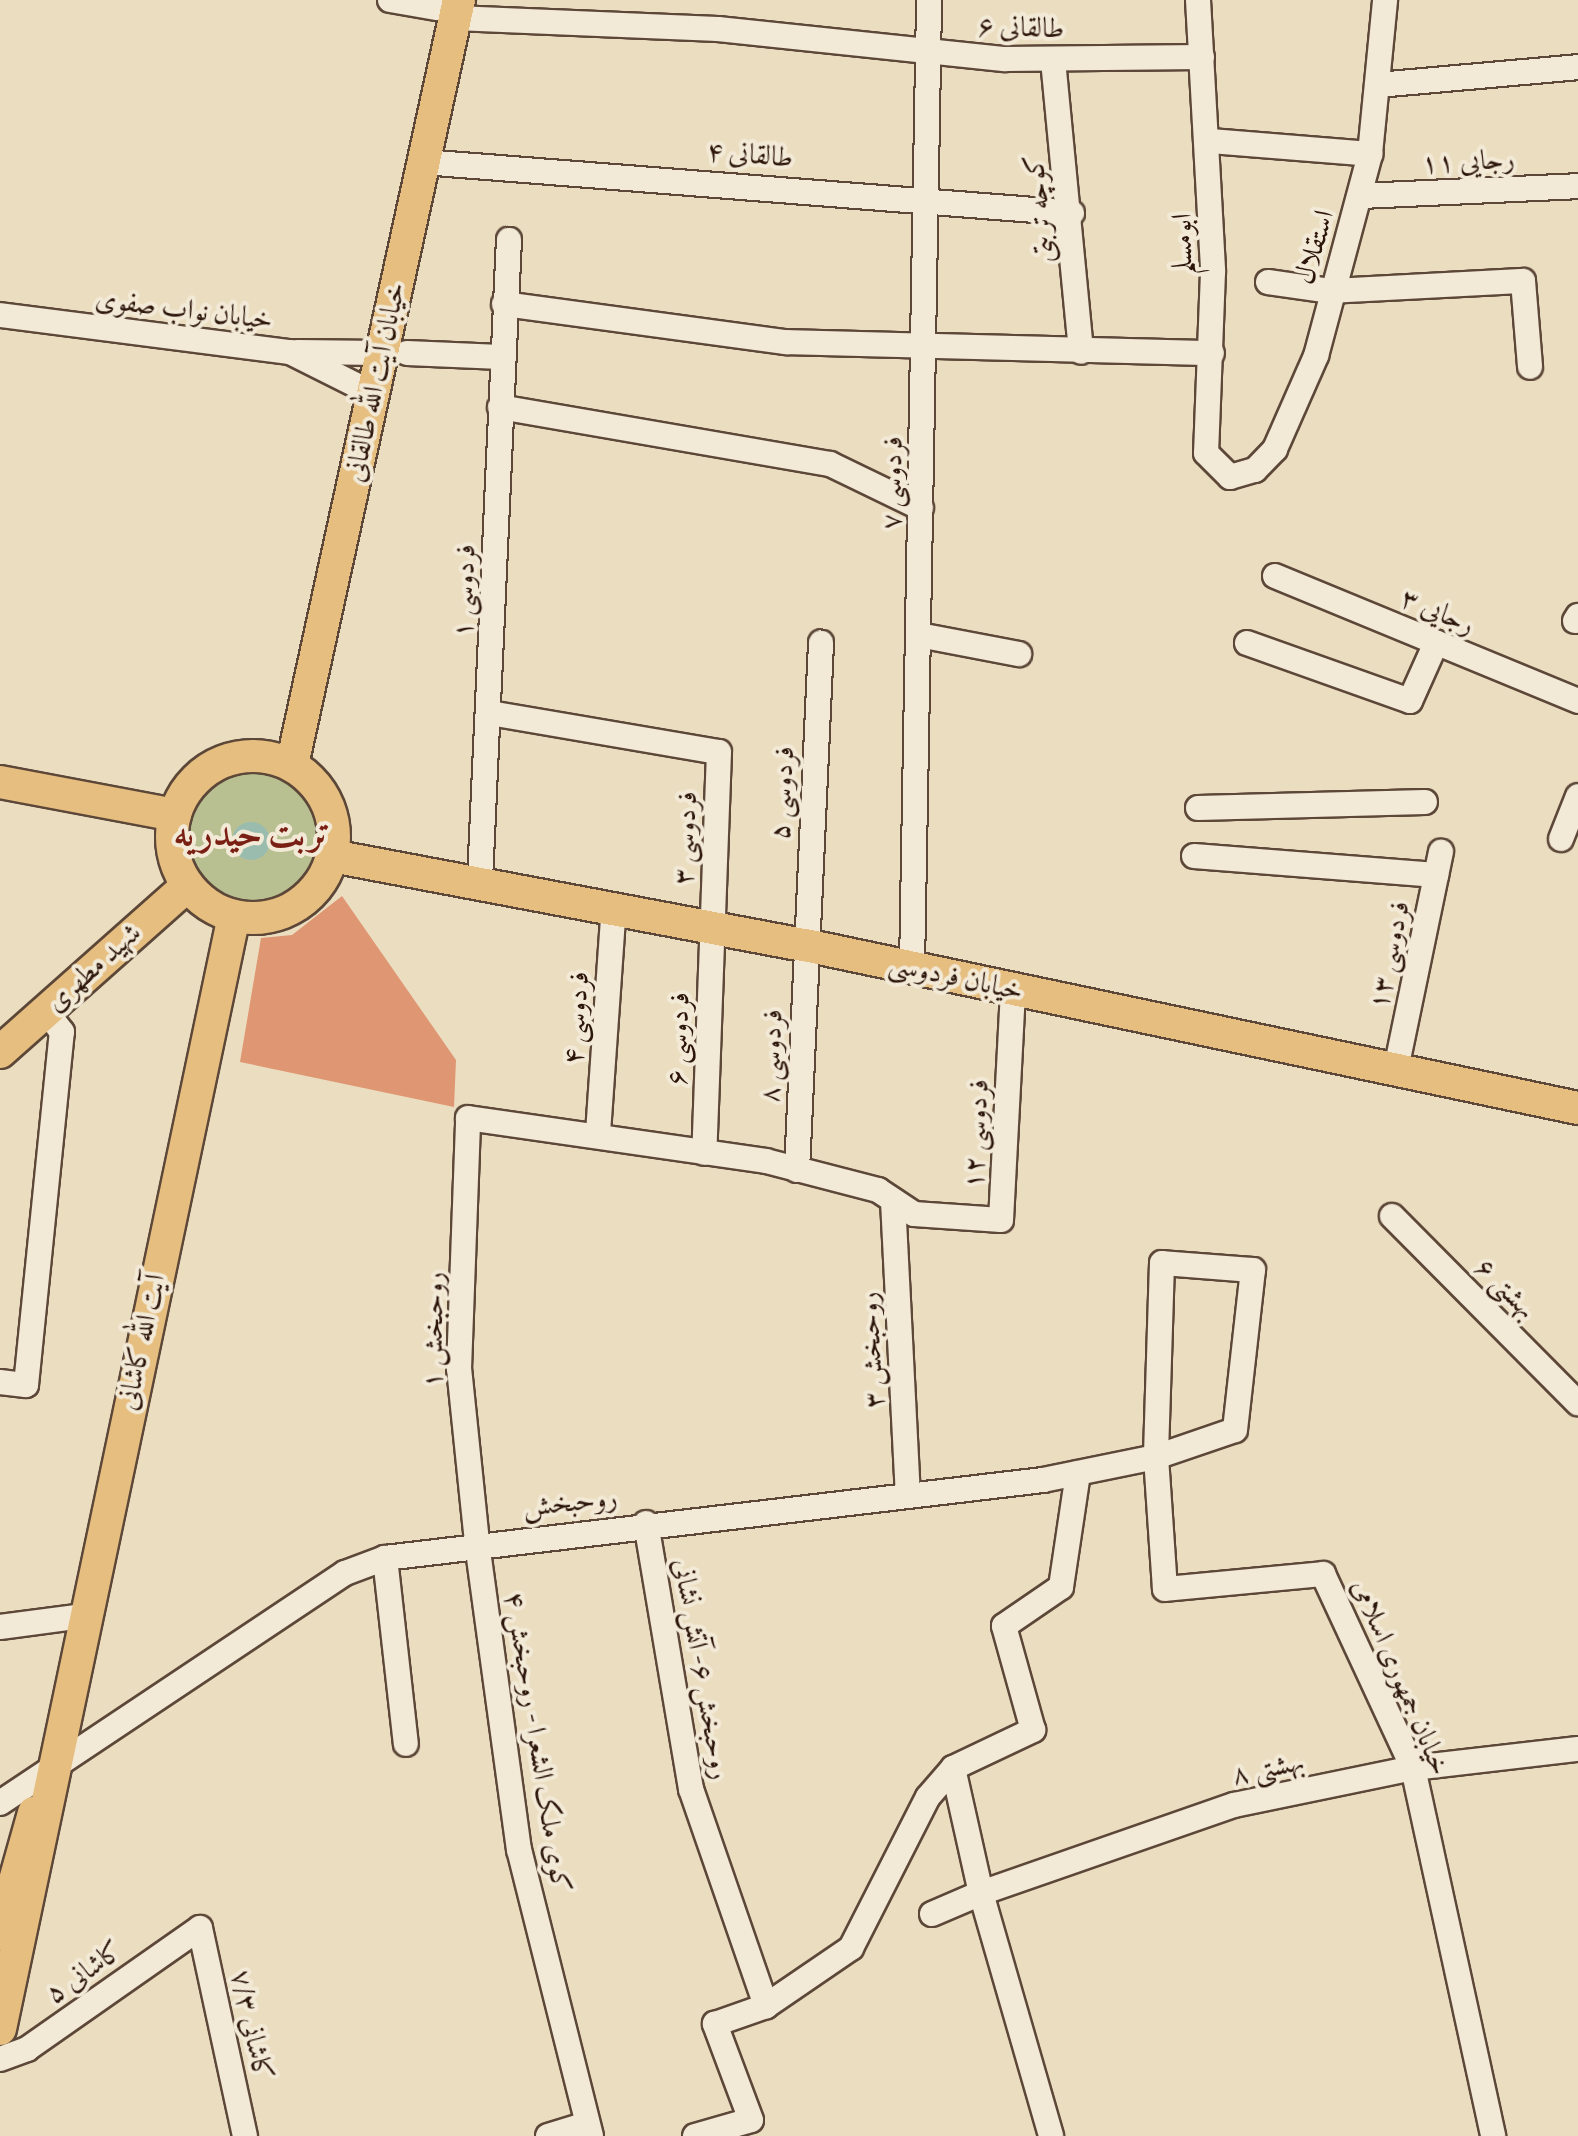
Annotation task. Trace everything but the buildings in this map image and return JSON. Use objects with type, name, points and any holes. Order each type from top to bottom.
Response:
[{"type":"main road","name":"خیابان آیت الله طالقانی","points":[[282,761],[383,353],[423,162],[448,6]]},
{"type":"main road","name":"خیابان آیت الله طالقانی","points":[[282,761],[354,384],[383,353],[448,6]]},
{"type":"main road","points":[[239,757],[282,761],[326,801],[332,856],[321,881],[292,908],[234,916],[176,894],[175,815],[211,767],[239,757]]},
{"type":"main road","points":[[0,782],[175,815]]},
{"type":"main road","name":"خیابان فردوسی","points":[[332,856],[480,880],[805,945],[1578,1108]]},
{"type":"main road","points":[[176,894],[206,916],[224,952]]},
{"type":"main road","name":"شهید مطهری","points":[[0,1052],[53,1021],[176,894]]},
{"type":"main road","name":"آیت الله کاشانی","points":[[0,2029],[40,1864],[50,1769],[234,916]]},
{"type":"main road","name":"آیت الله کاشانی","points":[[0,1934],[16,1859],[50,1769]]},
{"type":"street","name":"طالقانی ۶","points":[[390,0],[718,29],[928,52],[1053,60],[1202,57]]},
{"type":"street","name":"فردوسی ۷","points":[[912,968],[929,0]]},
{"type":"street","name":"ابومسلم","points":[[1198,0],[1210,141],[1212,353],[1206,453],[1230,477]]},
{"type":"street","name":"استقلال","points":[[1230,477],[1255,470],[1275,449],[1316,356],[1370,154],[1385,0]]},
{"type":"street","name":"کوچه تربتی","points":[[1053,60],[1072,213],[1081,352]]},
{"type":"street","points":[[1378,85],[1578,67]]},
{"type":"street","points":[[1210,141],[1370,154]]},
{"type":"street","name":"طالقانی ۴","points":[[423,162],[926,199],[1072,213]]},
{"type":"street","name":"رجایی ۱۱","points":[[1361,196],[1578,186]]},
{"type":"street","name":"فردوسی ۱","points":[[480,880],[490,713],[501,357],[509,240]]},
{"type":"street","points":[[1268,282],[1331,291],[1523,281],[1530,367]]},
{"type":"street","points":[[504,304],[786,342],[1212,353]]},
{"type":"street","name":"خیابان نواب صفوی","points":[[0,315],[290,352],[354,384]]},
{"type":"street","points":[[290,352],[501,357]]},
{"type":"street","points":[[500,407],[830,464],[921,508]]},
{"type":"street","name":"رجایی ۳","points":[[1275,576],[1578,701]]},
{"type":"street","points":[[919,635],[1019,654]]},
{"type":"street","name":"فردوسی ۵","points":[[805,945],[821,643]]},
{"type":"street","points":[[1247,643],[1410,701],[1436,643]]},
{"type":"street","name":"فردوسی ۳","points":[[490,713],[719,752],[711,926]]},
{"type":"street","points":[[1561,839],[1578,796]]},
{"type":"street","points":[[1198,808],[1425,802]]},
{"type":"street","name":"فردوسی ۱۳","points":[[1194,856],[1439,864],[1396,1069]]},
{"type":"street","name":"فردوسی ۴","points":[[598,1133],[614,907]]},
{"type":"street","name":"فردوسی ۶","points":[[704,1153],[711,926]]},
{"type":"street","name":"فردوسی ۸","points":[[797,1170],[805,945]]},
{"type":"street","name":"فردوسی ۱۲","points":[[893,1201],[914,1214],[1001,1220],[1013,989]]},
{"type":"street","points":[[0,1382],[26,1385],[53,1021]]},
{"type":"street","name":"روحبخش ۱","points":[[477,1542],[459,1369],[468,1118],[598,1133]]},
{"type":"street","points":[[598,1133],[797,1170],[878,1190],[893,1201]]},
{"type":"street","name":"روحبخش ۳","points":[[893,1201],[908,1496]]},
{"type":"street","name":"بهشتی ۶","points":[[1392,1216],[1578,1403]]},
{"type":"street","name":"روحبخش","points":[[0,1803],[345,1573],[385,1558],[477,1542],[908,1496],[1078,1473],[1156,1457],[1235,1430],[1253,1270],[1162,1263],[1156,1457]]},
{"type":"street","name":"خیابان جمهوری اسلامی","points":[[1156,1457],[1165,1589],[1323,1574],[1413,1768],[1493,2136]]},
{"type":"street","points":[[695,2136],[753,2128],[715,2024],[766,2006],[851,1948],[902,1838],[953,1768],[1033,1730],[1004,1626],[1061,1587],[1078,1473]]},
{"type":"street","name":"روحبخش ۶- آتش نشانی","points":[[646,1523],[691,1789],[766,2006]]},
{"type":"street","name":"کوی ملک الشعرا - روحبخش ۴","points":[[477,1542],[519,1850],[589,2130]]},
{"type":"street","points":[[385,1558],[406,1744]]},
{"type":"street","points":[[0,1627],[82,1616]]},
{"type":"street","name":"بهشتی ۸","points":[[932,1914],[981,1893],[1234,1805],[1413,1768],[1578,1749]]},
{"type":"street","points":[[953,1768],[981,1893],[1051,2136]]},
{"type":"street","name":"کاشانی ۵","points":[[0,2059],[27,2049],[200,1928]]},
{"type":"street","name":"کاشانی ۷/۳","points":[[200,1928],[245,2136]]},
{"type":"street","points":[[548,2136],[589,2130]]},
{"type":"green space","points":[[255,766],[283,772],[306,787],[321,810],[327,838],[321,866],[306,889],[283,904],[255,910],[227,904],[204,889],[189,866],[183,838],[189,810],[204,787],[227,772]]},
{"type":"shaded area","points":[[251,822],[264,828],[270,841],[264,854],[251,860],[238,854],[232,841],[238,828]]},
{"type":"district","name":"تربت حیدریه","points":[[252,833]]}]
